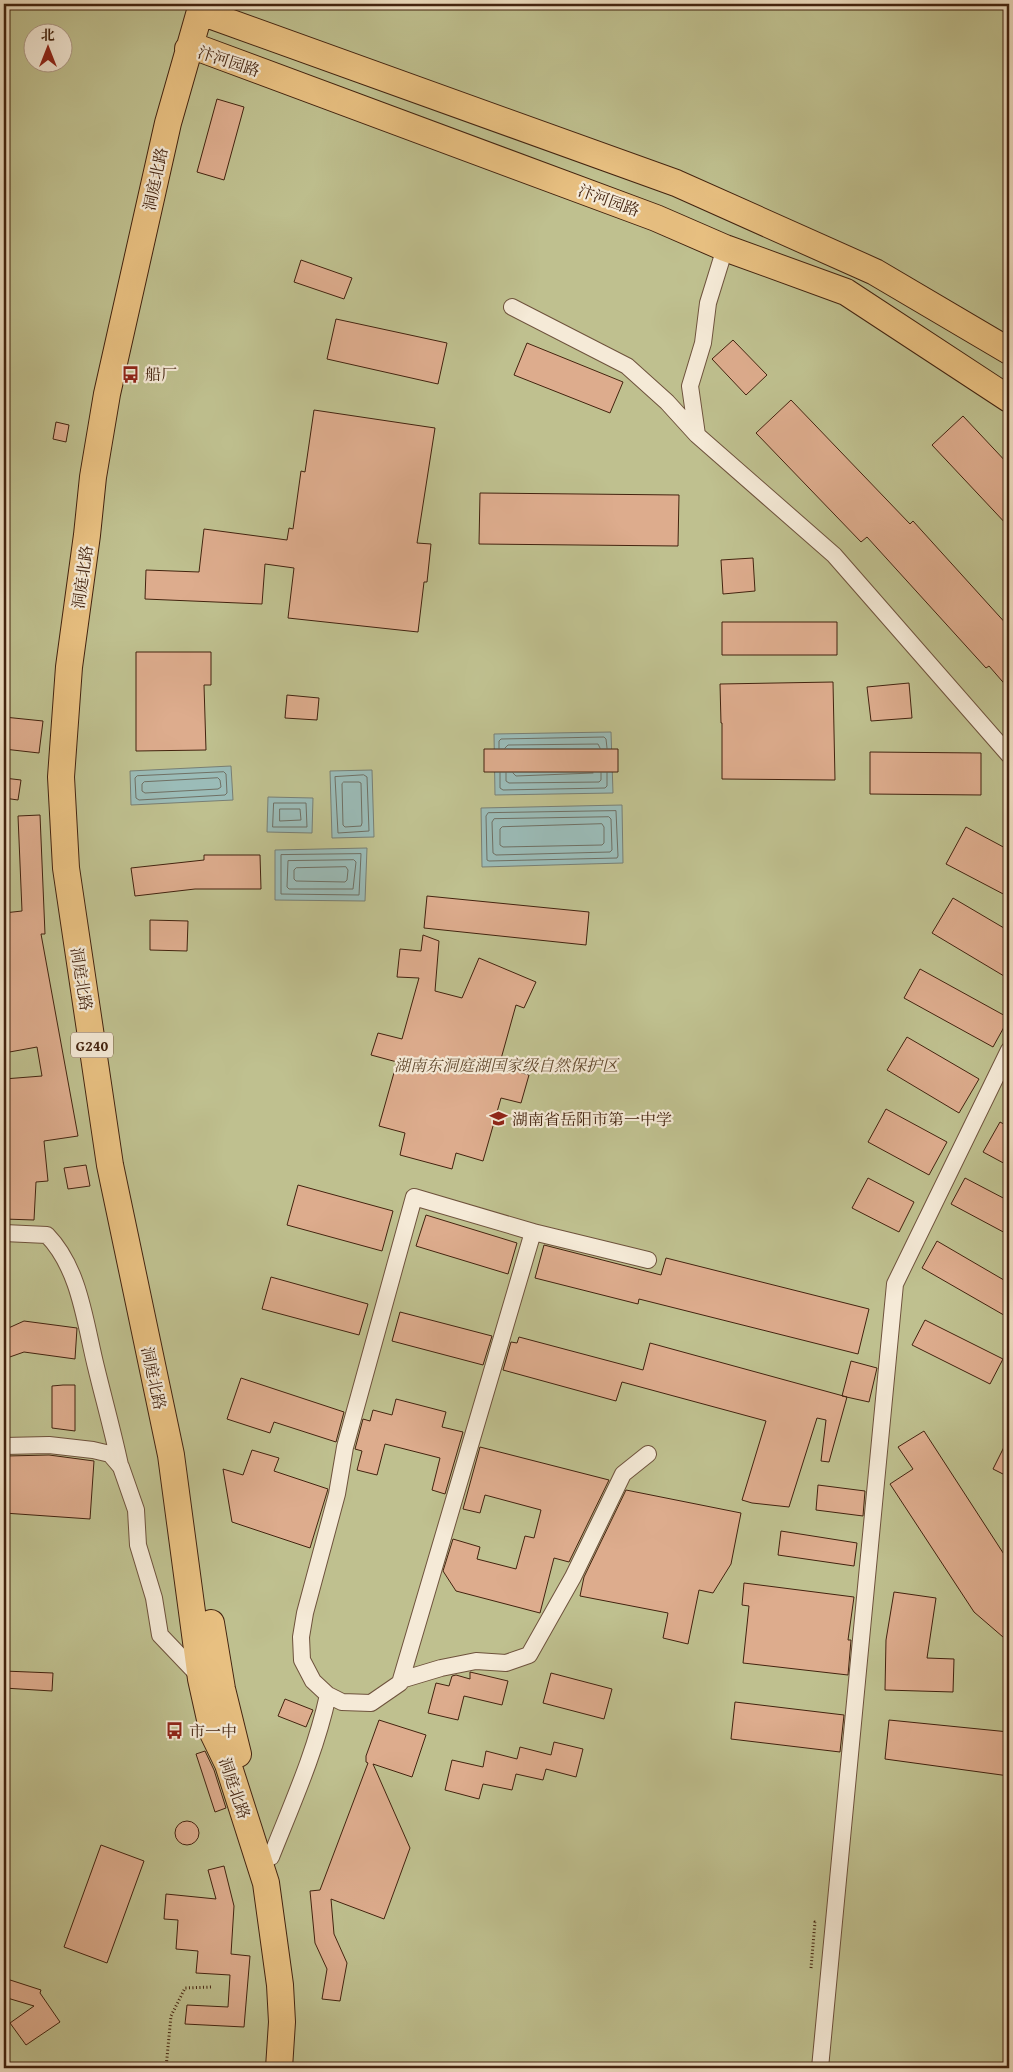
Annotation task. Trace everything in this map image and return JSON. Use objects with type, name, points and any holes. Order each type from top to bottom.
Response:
[{"type":"main road","name":"洞庭北路","points":[[207,10],[168,123],[105,403],[93,477],[88,535],[69,667],[61,777],[66,868],[110,1165],[171,1455],[201,1679],[213,1733],[228,1764],[266,1883],[280,1985],[282,2022],[279,2068]]},
{"type":"main road","points":[[207,10],[676,182],[875,272],[1009,351]]},
{"type":"main road","name":"洞庭北路","points":[[194,49],[121,376],[107,453],[80,666],[72,763],[73,801],[77,882],[124,1187],[176,1428],[222,1689],[234,1743],[271,1857],[287,1972],[291,2022],[290,2068]]},
{"type":"main road","name":"汴河园路","points":[[194,49],[656,218],[725,248],[846,292],[1009,399]]},
{"type":"street","points":[[697,435],[690,386],[702,343],[708,303],[725,248]]},
{"type":"street","points":[[512,306],[627,366],[667,402],[697,435],[834,555],[1009,755]]},
{"type":"street","points":[[820,2068],[895,1284],[1009,1050]]},
{"type":"street","points":[[534,1232],[400,1683],[371,1703],[342,1702],[328,1695],[313,1681],[302,1660],[301,1637],[305,1613],[337,1494],[345,1447],[414,1197],[534,1232],[648,1260]]},
{"type":"street","points":[[4,1233],[47,1235],[58,1247],[67,1263],[85,1322],[120,1467],[136,1510],[138,1545],[154,1598],[160,1634],[201,1679]]},
{"type":"street","points":[[4,1446],[49,1445],[93,1450],[110,1454],[120,1467]]},
{"type":"street","points":[[401,1680],[441,1668],[476,1661],[506,1663],[529,1655],[572,1577],[623,1474],[648,1454]]},
{"type":"street","points":[[271,1857],[302,1779],[328,1695]]},
{"type":"path","points":[[166,2068],[171,2016],[185,1988],[210,1987]]},
{"type":"green space","name":"湖南东洞庭湖国家级自然保护区","points":[[4,4],[1009,4],[1009,2068],[4,2068]]},
{"type":"water","points":[[611,732],[613,793],[495,795],[494,734]]},
{"type":"water","points":[[231,766],[233,800],[131,805],[130,771]]},
{"type":"water","points":[[372,770],[374,837],[332,838],[330,771]]},
{"type":"water","points":[[268,797],[313,798],[312,833],[267,832]]},
{"type":"water","points":[[622,805],[623,863],[482,867],[481,808]]},
{"type":"water","points":[[367,848],[365,901],[275,900],[275,850]]},
{"type":"building","points":[[217,99],[244,107],[224,180],[197,172]]},
{"type":"building","points":[[301,260],[352,278],[344,299],[294,282]]},
{"type":"building","points":[[336,319],[447,343],[438,384],[327,359]]},
{"type":"building","points":[[733,340],[767,375],[746,395],[712,359]]},
{"type":"building","points":[[527,343],[623,382],[610,413],[514,375]]},
{"type":"building","points":[[791,400],[910,524],[913,521],[1009,627],[1009,689],[989,666],[986,668],[867,537],[861,542],[756,433]]},
{"type":"building","points":[[314,410],[435,428],[417,543],[431,544],[427,582],[424,582],[418,632],[288,618],[294,568],[265,564],[262,604],[145,599],[146,570],[199,572],[204,529],[287,540],[289,528],[293,529],[301,471],[305,472]]},
{"type":"building","points":[[963,416],[1009,465],[1009,527],[932,445]]},
{"type":"building","points":[[56,422],[69,425],[66,442],[53,439]]},
{"type":"building","points":[[480,493],[679,495],[678,546],[479,544]]},
{"type":"building","points":[[753,558],[755,591],[723,594],[721,560]]},
{"type":"building","points":[[722,622],[837,622],[837,655],[722,655]]},
{"type":"building","points":[[136,652],[211,652],[211,685],[204,685],[206,750],[136,751]]},
{"type":"building","points":[[833,682],[835,780],[722,779],[720,684]]},
{"type":"building","points":[[909,683],[912,718],[871,721],[867,687]]},
{"type":"building","points":[[287,695],[319,698],[317,720],[285,718]]},
{"type":"building","points":[[4,717],[43,721],[39,753],[4,749]]},
{"type":"building","points":[[484,749],[618,749],[618,772],[484,772]]},
{"type":"building","points":[[870,752],[981,753],[981,795],[870,794]]},
{"type":"building","points":[[4,778],[21,780],[18,800],[4,798]]},
{"type":"building","points":[[40,815],[45,934],[41,934],[78,1136],[44,1141],[48,1181],[36,1182],[34,1220],[4,1219],[4,1079],[42,1076],[37,1047],[4,1053],[4,913],[22,911],[18,816]]},
{"type":"building","points":[[966,827],[1009,850],[1009,897],[946,864]]},
{"type":"building","points":[[204,855],[260,855],[261,889],[195,889],[135,896],[131,868],[204,860]]},
{"type":"building","points":[[427,896],[589,912],[586,945],[424,928]]},
{"type":"building","points":[[953,898],[1009,931],[1009,979],[932,933]]},
{"type":"building","points":[[150,920],[188,921],[187,951],[150,950]]},
{"type":"building","points":[[423,935],[439,941],[435,991],[462,998],[479,958],[536,982],[524,1008],[516,1005],[499,1066],[529,1075],[521,1103],[501,1098],[483,1161],[456,1153],[452,1169],[400,1155],[405,1133],[379,1126],[397,1062],[371,1055],[378,1033],[402,1039],[419,978],[397,977],[400,949],[421,951]]},
{"type":"building","points":[[920,969],[1009,1018],[993,1047],[904,998]]},
{"type":"building","points":[[907,1037],[979,1079],[959,1113],[887,1070]]},
{"type":"building","points":[[886,1109],[947,1142],[929,1175],[868,1142]]},
{"type":"building","points":[[1000,1122],[1009,1127],[1009,1166],[983,1152]]},
{"type":"building","points":[[86,1165],[90,1186],[68,1189],[64,1168]]},
{"type":"building","points":[[868,1178],[914,1202],[899,1232],[852,1208]]},
{"type":"building","points":[[965,1178],[1009,1201],[1009,1235],[951,1204]]},
{"type":"building","points":[[298,1185],[393,1211],[382,1251],[287,1225]]},
{"type":"building","points":[[426,1215],[517,1243],[508,1274],[416,1246]]},
{"type":"building","points":[[937,1241],[1009,1283],[1009,1318],[922,1268]]},
{"type":"building","points":[[544,1245],[661,1275],[666,1258],[869,1309],[858,1354],[639,1299],[638,1304],[535,1278]]},
{"type":"building","points":[[271,1277],[368,1304],[359,1335],[262,1309]]},
{"type":"building","points":[[400,1312],[492,1336],[483,1365],[392,1341]]},
{"type":"building","points":[[925,1320],[1003,1359],[990,1384],[912,1345]]},
{"type":"building","points":[[24,1321],[77,1328],[75,1359],[24,1352],[4,1359],[4,1330]]},
{"type":"building","points":[[519,1337],[643,1370],[650,1343],[847,1397],[829,1462],[821,1461],[826,1420],[817,1418],[789,1507],[742,1500],[766,1421],[622,1382],[616,1401],[503,1370],[511,1342],[517,1343]]},
{"type":"building","points":[[851,1361],[877,1368],[869,1402],[842,1396]]},
{"type":"building","points":[[241,1378],[344,1412],[336,1442],[274,1422],[270,1433],[227,1419]]},
{"type":"building","points":[[75,1385],[75,1431],[52,1428],[52,1386]]},
{"type":"building","points":[[396,1399],[446,1412],[442,1427],[463,1432],[445,1494],[432,1490],[440,1458],[385,1444],[377,1475],[357,1470],[362,1451],[355,1449],[363,1419],[370,1421],[373,1410],[392,1415]]},
{"type":"building","points":[[924,1431],[1009,1562],[1009,1630],[1003,1637],[974,1612],[890,1484],[913,1469],[898,1447]]},
{"type":"building","points":[[1009,1437],[1009,1477],[993,1469]]},
{"type":"building","points":[[480,1447],[609,1480],[569,1562],[554,1558],[540,1613],[456,1591],[443,1571],[453,1539],[480,1547],[477,1559],[516,1569],[525,1536],[534,1538],[541,1510],[485,1495],[480,1513],[463,1509]]},
{"type":"building","points":[[252,1450],[279,1458],[274,1471],[328,1489],[310,1548],[232,1522],[223,1469],[243,1475]]},
{"type":"building","points":[[49,1455],[94,1461],[90,1519],[4,1513],[4,1460],[7,1460],[7,1456]]},
{"type":"building","points":[[818,1485],[865,1491],[863,1516],[816,1510]]},
{"type":"building","points":[[626,1490],[741,1513],[731,1564],[713,1593],[699,1590],[688,1644],[663,1638],[668,1613],[580,1596],[584,1577]]},
{"type":"building","points":[[781,1531],[857,1543],[854,1566],[778,1555]]},
{"type":"building","points":[[744,1583],[854,1597],[848,1640],[851,1640],[848,1675],[743,1663],[749,1606],[742,1605]]},
{"type":"building","points":[[894,1592],[936,1598],[927,1658],[954,1659],[953,1692],[885,1690],[886,1640]]},
{"type":"building","points":[[4,1671],[53,1673],[52,1691],[4,1688]]},
{"type":"building","points":[[470,1672],[508,1681],[502,1705],[464,1696],[458,1720],[428,1713],[436,1683],[449,1686],[452,1676],[456,1675],[470,1679]]},
{"type":"building","points":[[551,1673],[612,1689],[604,1719],[543,1703]]},
{"type":"building","points":[[285,1699],[313,1710],[306,1727],[278,1716]]},
{"type":"building","points":[[735,1702],[844,1715],[840,1752],[731,1739]]},
{"type":"building","points":[[379,1720],[426,1735],[412,1777],[373,1764],[410,1848],[384,1919],[331,1899],[334,1934],[347,1963],[340,2001],[322,1999],[327,1969],[315,1943],[310,1891],[320,1890],[368,1763],[366,1762],[366,1756]]},
{"type":"building","points":[[889,1720],[1009,1732],[1009,1776],[885,1759]]},
{"type":"building","points":[[554,1742],[583,1749],[576,1777],[546,1769],[543,1780],[516,1774],[512,1790],[483,1784],[479,1799],[445,1790],[452,1760],[483,1767],[486,1751],[517,1759],[520,1747],[551,1755]]},
{"type":"building","points":[[205,1751],[214,1770],[226,1808],[215,1812],[196,1754]]},
{"type":"building","points":[[187,1821],[196,1824],[199,1833],[196,1842],[187,1845],[178,1842],[175,1833],[178,1824]]},
{"type":"building","points":[[101,1845],[144,1861],[107,1963],[64,1947]]},
{"type":"building","points":[[224,1866],[234,1906],[231,1954],[250,1956],[244,2027],[185,2024],[187,2005],[228,2007],[230,1975],[196,1973],[198,1951],[176,1949],[178,1920],[164,1919],[166,1894],[216,1899],[208,1870]]},
{"type":"building","points":[[4,1978],[41,1990],[40,1993],[60,2022],[26,2045],[10,2023],[34,2006],[4,1997]]},
{"type":"place","name":"船厂","points":[[131,374]]},
{"type":"place","name":"湖南省岳阳市第一中学","points":[[498,1119]]},
{"type":"place","name":"市一中","points":[[175,1731]]}]
